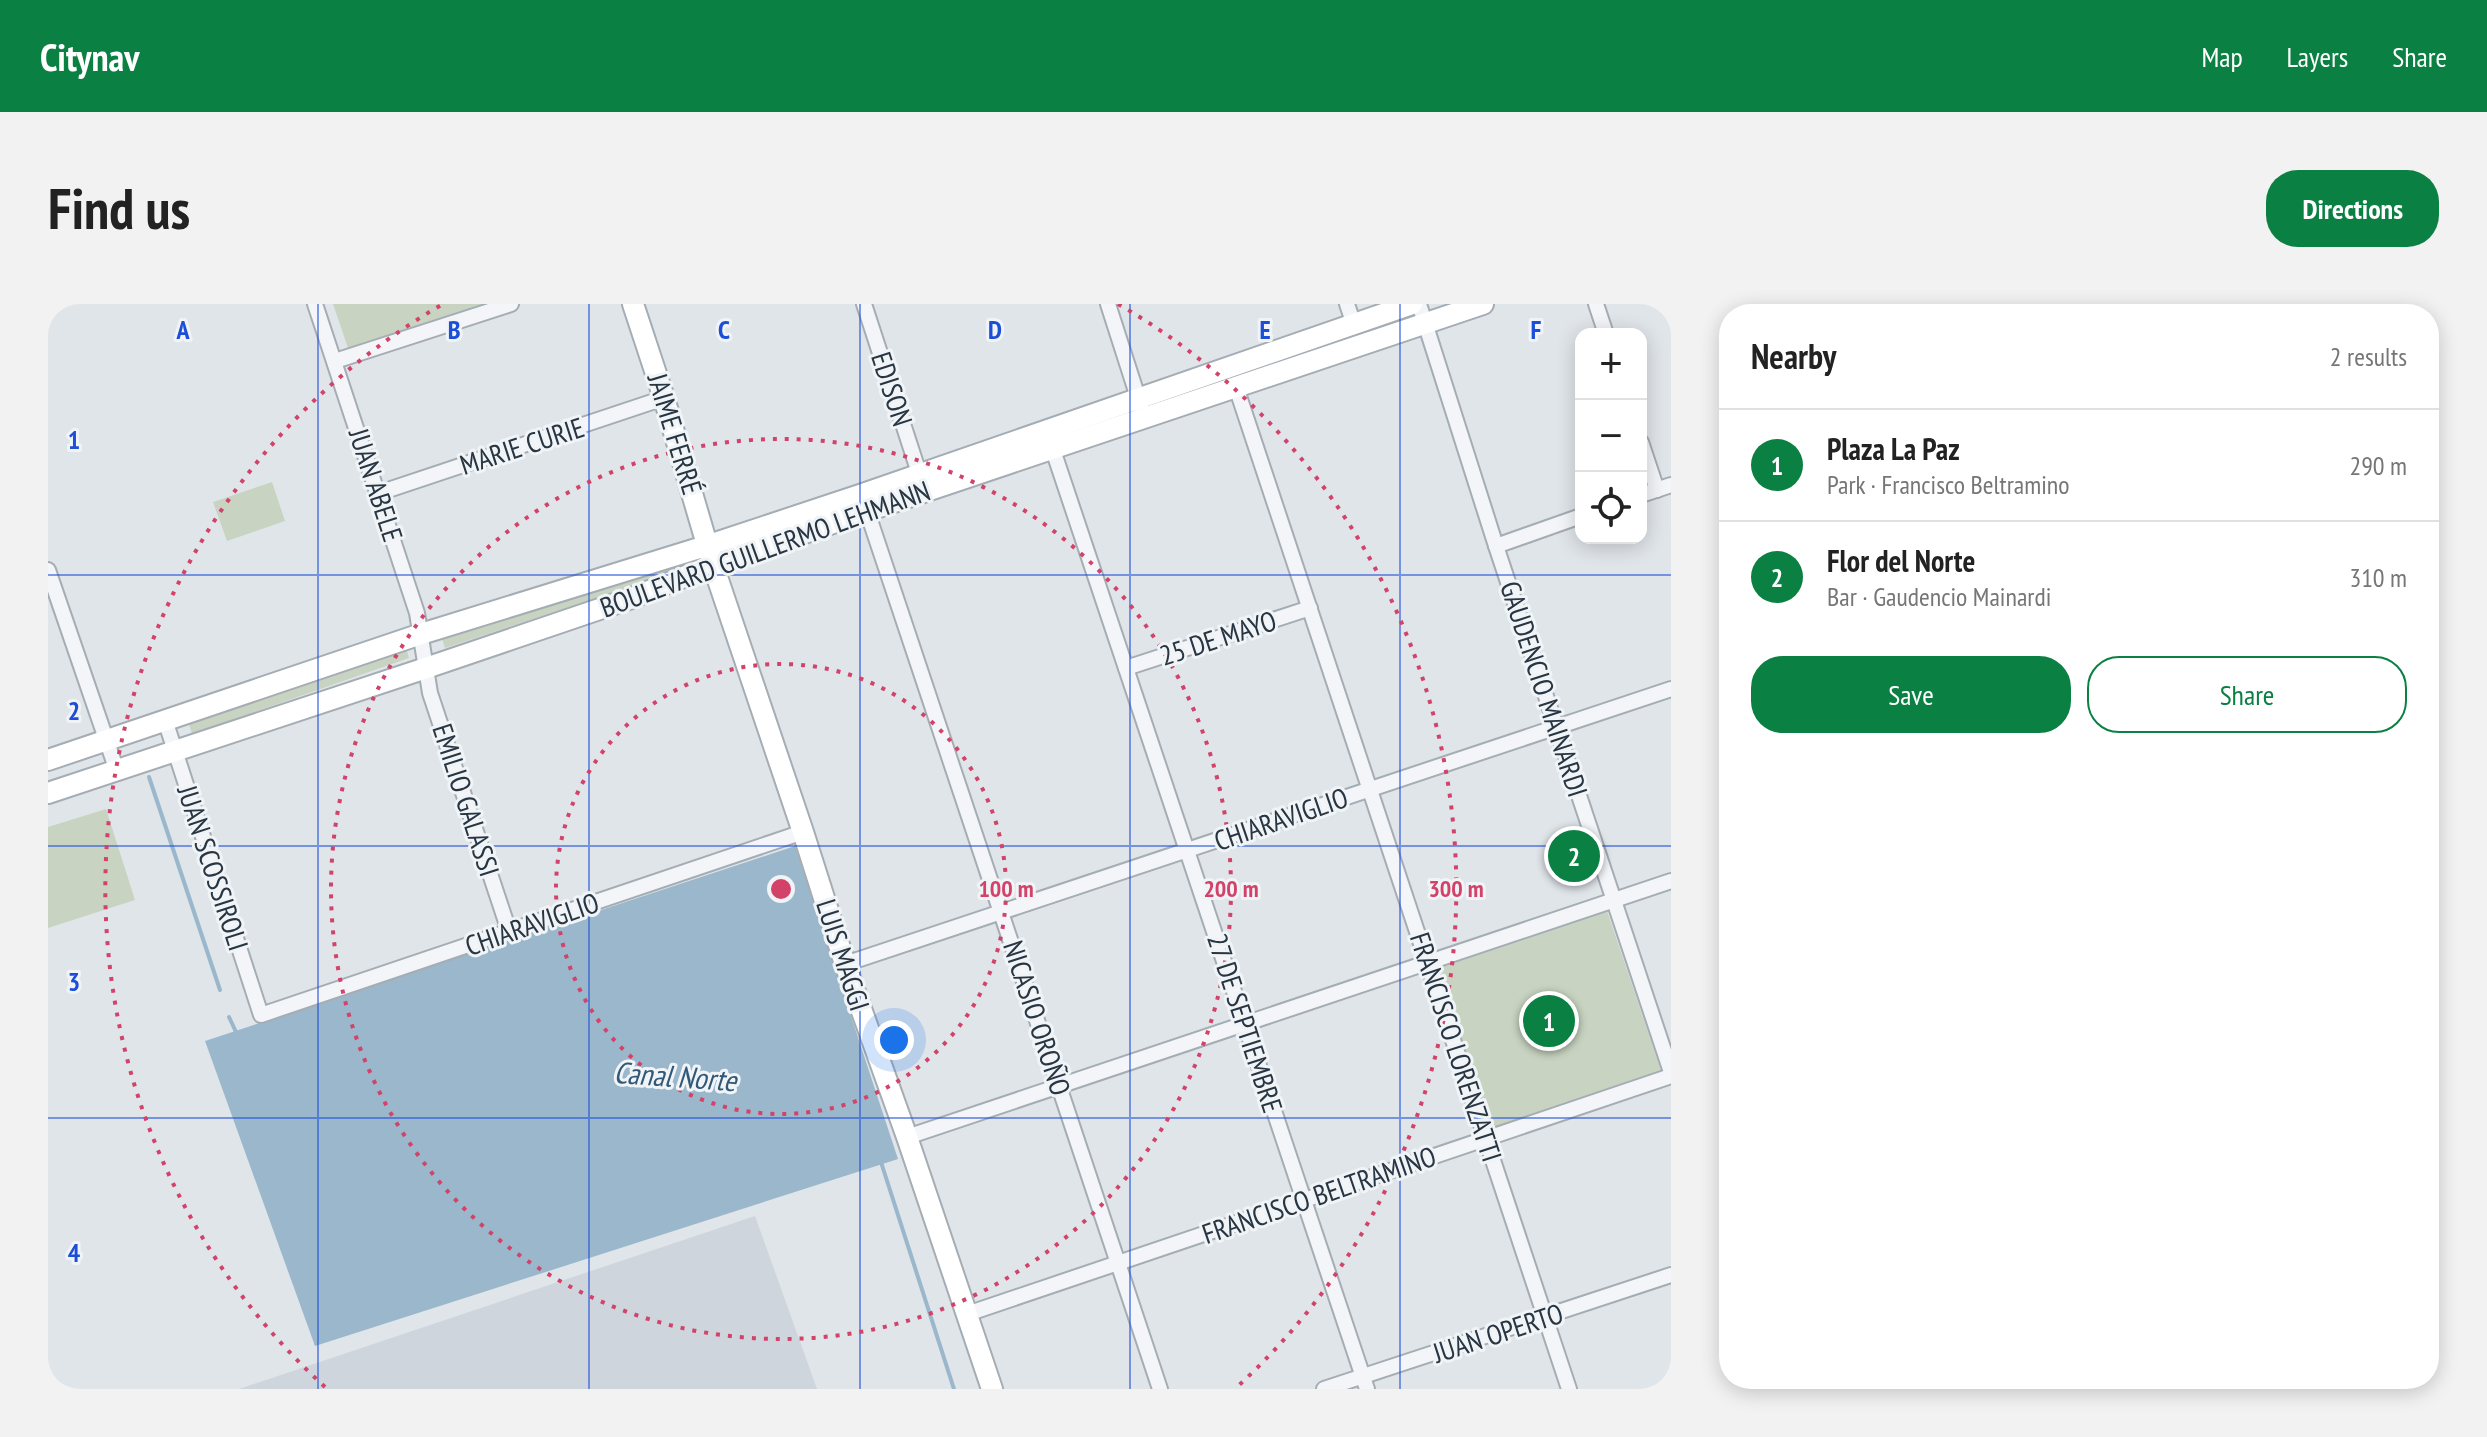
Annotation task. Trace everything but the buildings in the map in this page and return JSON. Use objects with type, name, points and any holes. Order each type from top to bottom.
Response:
[{"type":"main road","name":"BOULEVARD GUILLERMO LEHMANN","points":[[48,760],[421,634],[867,511],[1412,304]]},
{"type":"main road","name":"BOULEVARD GUILLERMO LEHMANN","points":[[1141,408],[1236,387],[1422,314],[1483,304]]},
{"type":"main road","name":"JAIME FERRÉ","points":[[636,305],[711,555]]},
{"type":"main road","name":"BOULEVARD GUILLERMO LEHMANN","points":[[48,793],[632,598],[711,555],[919,473],[1050,439]]},
{"type":"main road","name":"LUIS MAGGI","points":[[711,555],[845,964],[992,1389]]},
{"type":"street","name":"JUAN ABELE","points":[[315,304],[417,613],[426,668]]},
{"type":"street","points":[[335,361],[511,304]]},
{"type":"street","name":"EDISON","points":[[864,304],[919,473]]},
{"type":"street","points":[[1108,304],[1141,408]]},
{"type":"street","points":[[1347,304],[1354,325]]},
{"type":"street","points":[[1596,304],[1604,328]]},
{"type":"street","name":"GAUDENCIO MAINARDI","points":[[1422,314],[1671,1074]]},
{"type":"street","name":"FRANCISCO LORENZATTI","points":[[1236,387],[1569,1389]]},
{"type":"street","name":"MARIE CURIE","points":[[379,493],[664,398]]},
{"type":"street","name":"27 DE SEPTIEMBRE","points":[[1050,439],[1365,1383]]},
{"type":"street","points":[[1647,454],[1664,488]]},
{"type":"street","name":"NICASIO OROÑO","points":[[867,511],[1160,1389]]},
{"type":"street","points":[[1496,546],[1575,518]]},
{"type":"street","points":[[48,570],[117,771]]},
{"type":"street","name":"25 DE MAYO","points":[[1126,668],[1310,608]]},
{"type":"street","name":"EMILIO GALASSI","points":[[426,668],[430,693],[509,931]]},
{"type":"street","name":"CHIARAVIGLIO","points":[[845,964],[1671,689]]},
{"type":"street","name":"JUAN SCOSSIROLI","points":[[165,720],[261,1015]]},
{"type":"street","name":"CHIARAVIGLIO","points":[[261,1015],[803,832]]},
{"type":"street","points":[[907,1137],[1671,881]]},
{"type":"street","name":"FRANCISCO BELTRAMINO","points":[[967,1314],[1671,1074]]},
{"type":"street","name":"JUAN OPERTO","points":[[1324,1389],[1365,1383],[1671,1275]]},
{"type":"shaded area","points":[[755,1216],[817,1389],[239,1389]]},
{"type":"green space","points":[[333,304],[482,304],[348,348]]},
{"type":"green space","points":[[272,482],[285,521],[227,541],[213,502]]},
{"type":"green space","points":[[685,558],[688,568],[445,648],[442,639]]},
{"type":"green space","points":[[406,648],[409,658],[192,734],[189,724]]},
{"type":"green space","points":[[106,809],[135,900],[48,928],[48,827]]},
{"type":"green space","points":[[1607,911],[1662,1073],[1491,1131],[1436,969]]},
{"type":"water","points":[[795,846],[898,1159],[315,1346],[205,1041]]},
{"type":"waterway","name":"Canal Norte","points":[[149,777],[220,990]]},
{"type":"waterway","name":"Canal Norte","points":[[229,1017],[236,1032]]},
{"type":"waterway","name":"Canal Norte","points":[[880,1159],[954,1389]]},
{"type":"place","name":"Flor del Norte","points":[[1574,856]]},
{"type":"place","name":"Plaza La Paz","points":[[1549,1021]]}]
